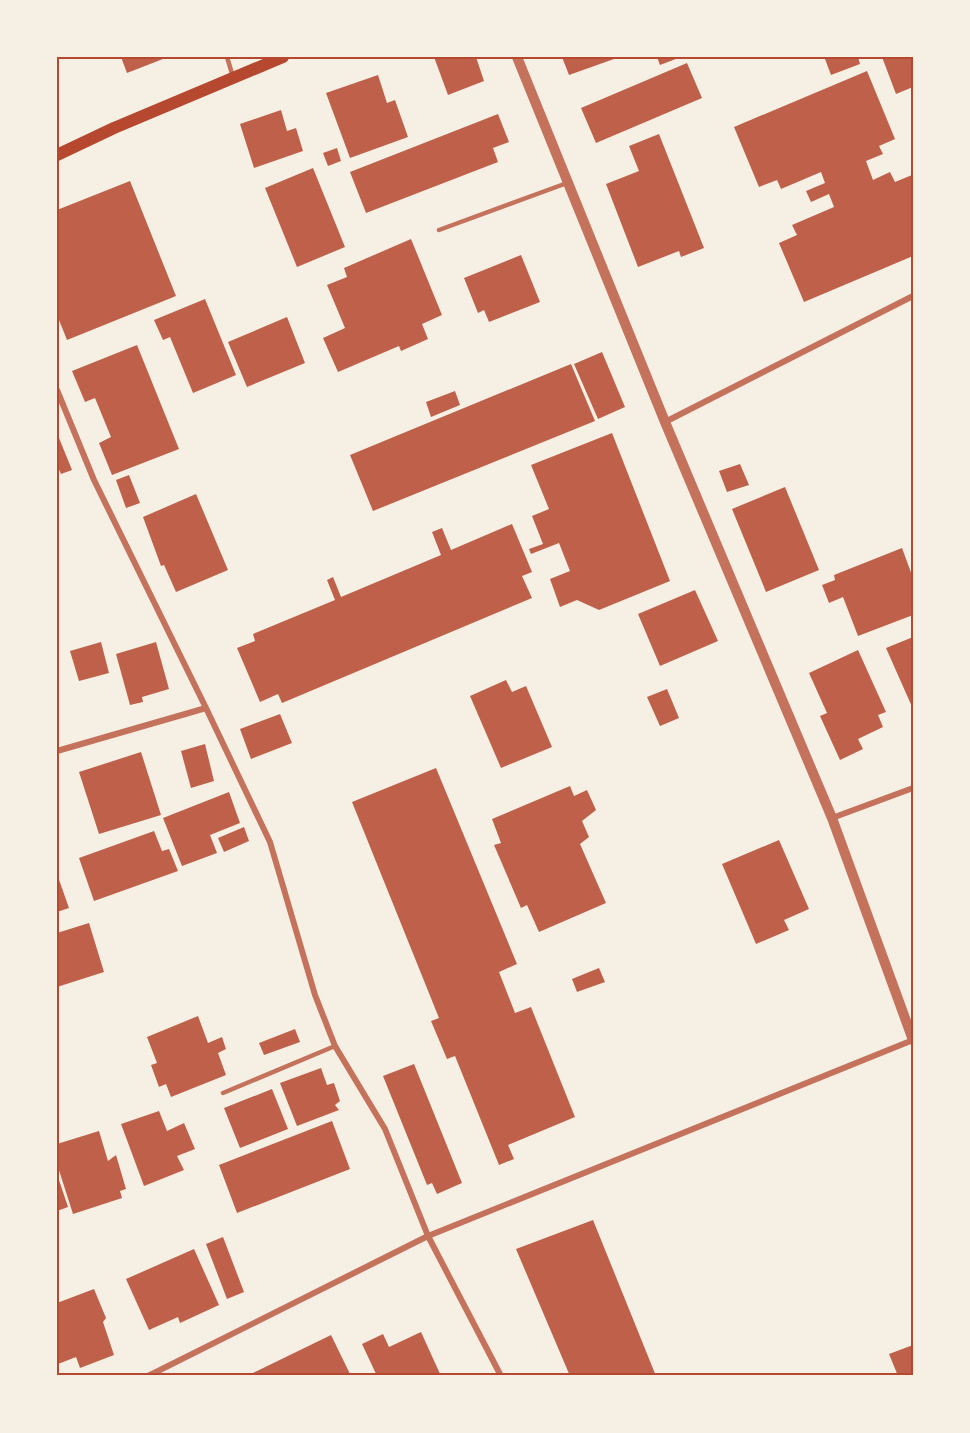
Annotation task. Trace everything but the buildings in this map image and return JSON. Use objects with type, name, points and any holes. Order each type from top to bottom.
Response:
[{"type":"main road","points":[[57,155],[283,57]]},
{"type":"street","points":[[148,1376],[428,1236],[913,1040],[832,818],[666,422],[517,57]]},
{"type":"street","points":[[666,422],[913,296]]},
{"type":"street","points":[[57,390],[94,480],[270,842],[315,995],[336,1046],[385,1129],[428,1236],[501,1376]]},
{"type":"street","points":[[57,751],[206,708]]},
{"type":"street","points":[[832,818],[913,788]]},
{"type":"lane","points":[[227,57],[233,77]]},
{"type":"lane","points":[[440,230],[568,182]]},
{"type":"lane","points":[[223,1093],[336,1046]]}]
